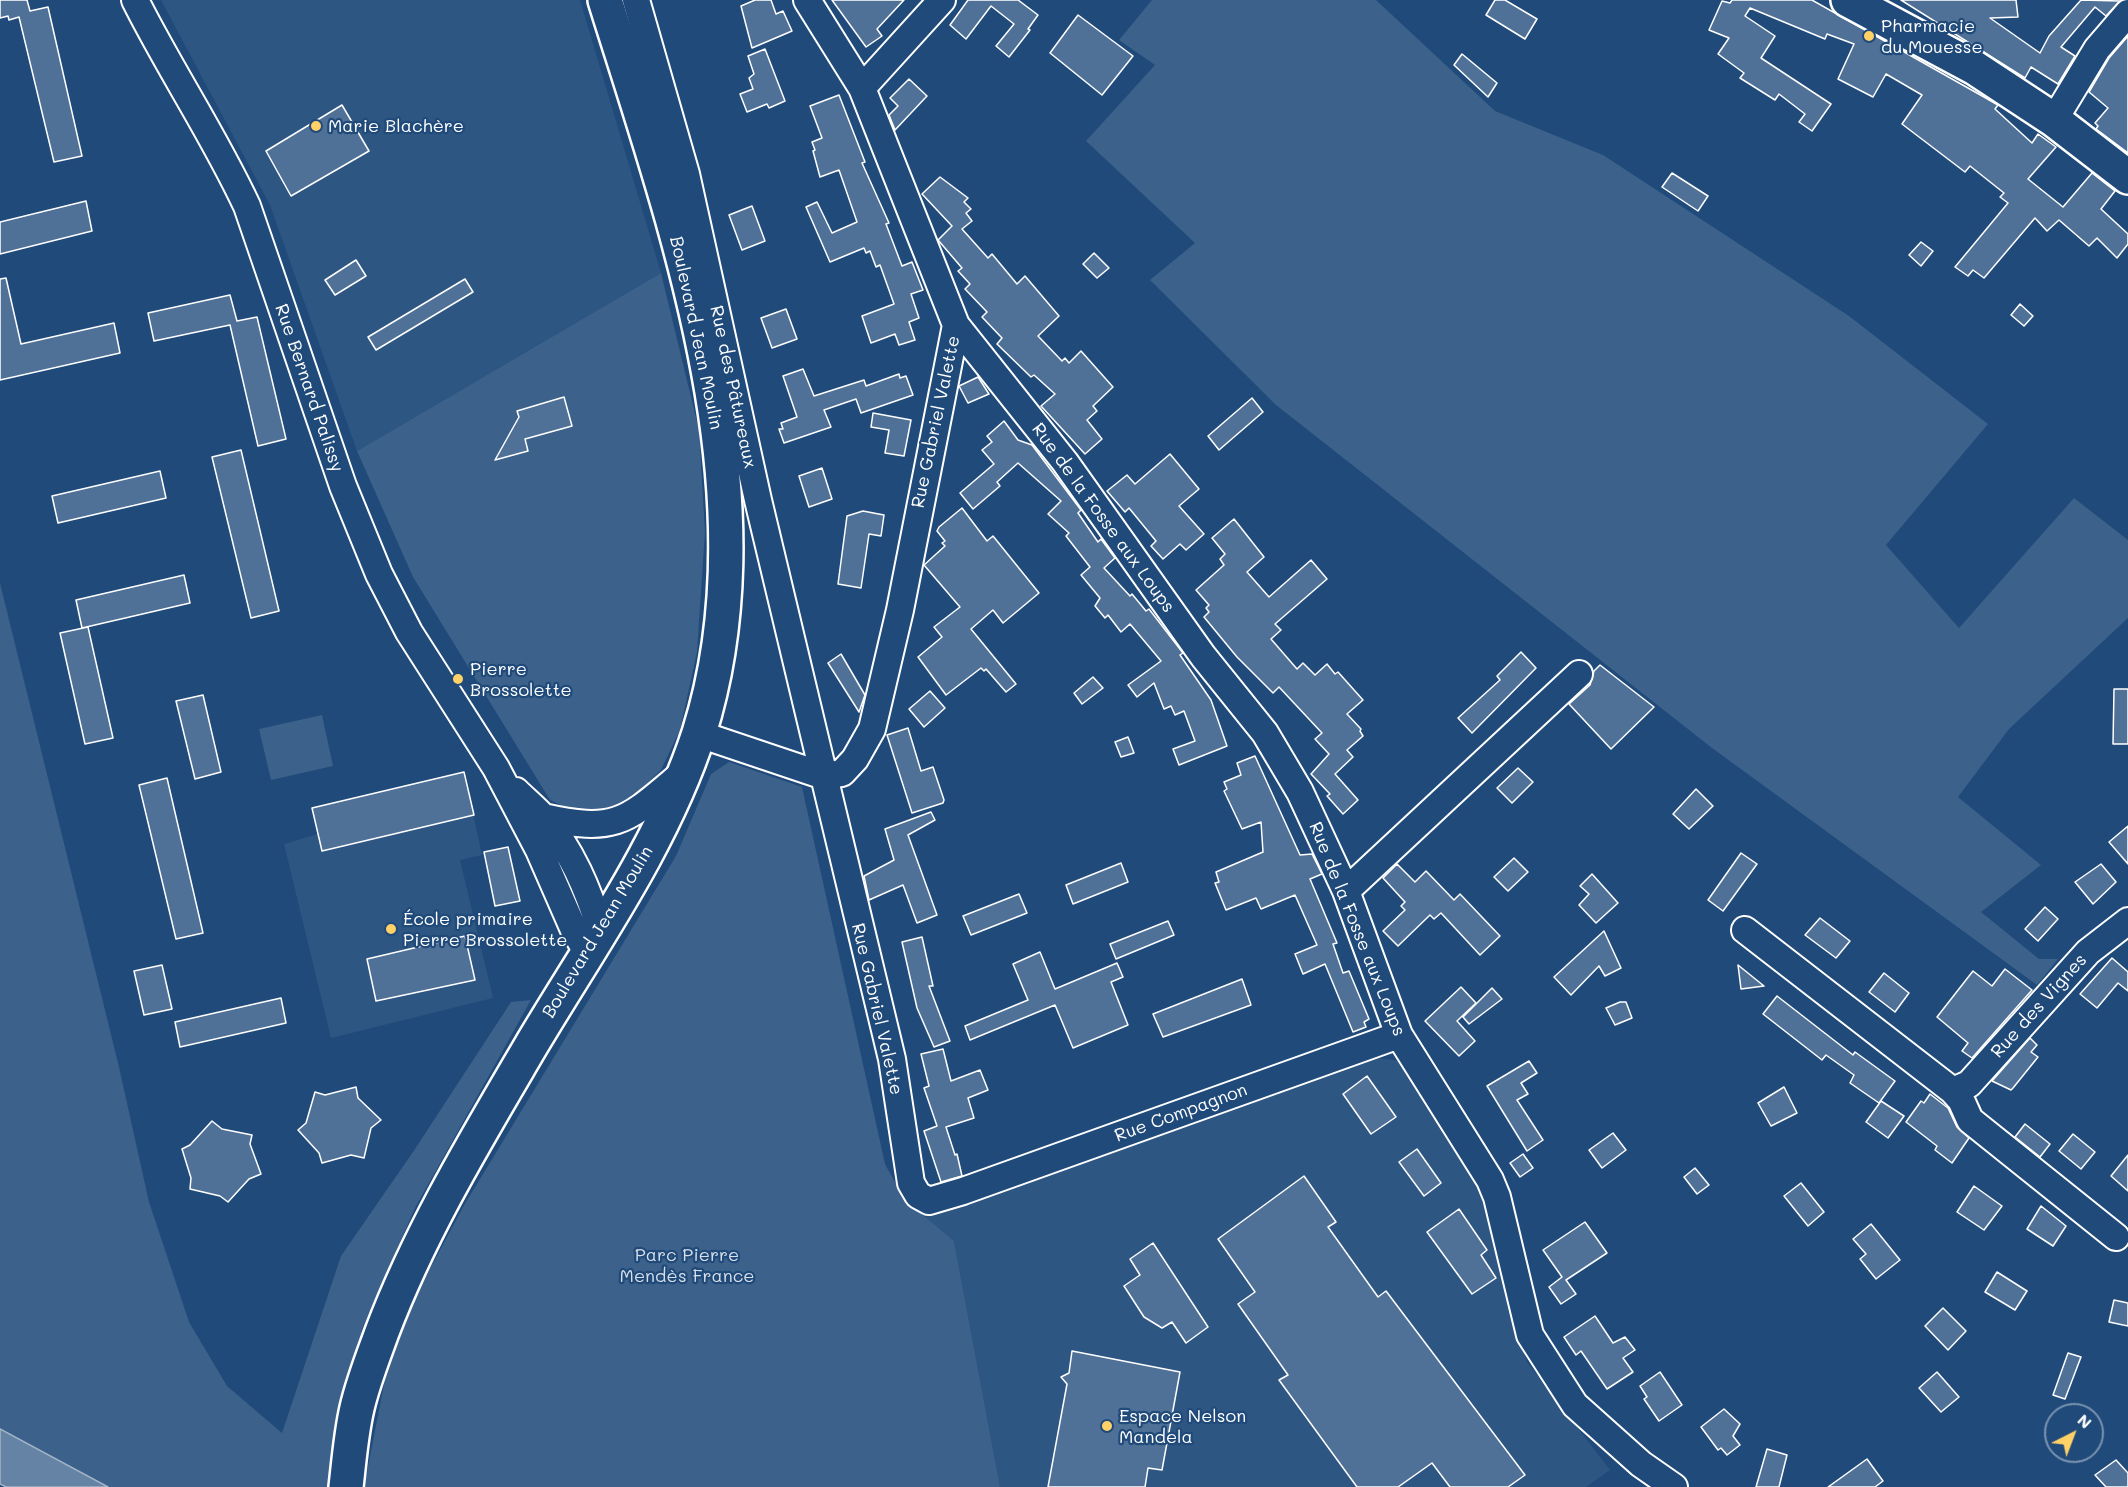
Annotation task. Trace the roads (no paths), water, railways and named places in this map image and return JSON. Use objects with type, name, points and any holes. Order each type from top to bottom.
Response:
[{"type":"main road","name":"Boulevard Jean Moulin","points":[[345,1487],[357,1408],[400,1287],[450,1183],[594,941],[644,862],[699,734],[715,679],[725,609],[727,543],[722,461],[711,388],[684,269],[605,0]]},
{"type":"main road","points":[[1848,0],[1975,68],[2054,120],[2128,177]]},
{"type":"street","name":"Rue Bernard Palissy","points":[[135,0],[162,54],[227,162],[247,206],[343,486],[379,574],[409,632],[496,768],[539,850],[574,930],[594,941]]},
{"type":"street","name":"Rue des Pâtureaux","points":[[636,0],[686,174],[758,500],[824,776]]},
{"type":"street","name":"Rue Gabriel Valette","points":[[807,0],[862,88],[956,325],[900,610],[872,729],[855,759],[842,773],[824,776],[892,1059],[911,1184],[918,1195],[930,1201],[963,1191]]},
{"type":"street","points":[[862,88],[942,0]]},
{"type":"street","points":[[2054,120],[2097,49],[2128,13]]},
{"type":"street","name":"Rue de la Fosse aux Loups","points":[[956,325],[1065,462],[1203,656],[1265,733],[1300,792],[1346,891],[1399,1035],[1490,1180],[1497,1197],[1530,1335],[1575,1405],[1641,1464],[1674,1487]]},
{"type":"street","points":[[1346,891],[1579,674]]},
{"type":"street","points":[[699,734],[824,776]]},
{"type":"street","name":"Rue Bernard Palissy","points":[[496,768],[543,817],[571,857],[582,878],[594,941]]},
{"type":"street","points":[[543,817],[581,825],[611,823],[639,810],[683,773]]},
{"type":"street","name":"Rue des Vignes","points":[[1953,1091],[1969,1084],[2088,952],[2128,921]]},
{"type":"street","points":[[1745,930],[1953,1091],[1961,1100],[1970,1120],[2116,1237]]},
{"type":"street","name":"Rue Compagnon","points":[[963,1191],[1399,1035]]},
{"type":"place","name":"Pharmacie du Mouesse","points":[[1869,36]]},
{"type":"place","name":"Marie Blachère","points":[[316,126]]},
{"type":"place","name":"Pierre Brossolette","points":[[458,679]]},
{"type":"place","name":"École primaire Pierre Brossolette","points":[[391,929]]},
{"type":"place","name":"Espace Nelson Mandela","points":[[1107,1426]]},
{"type":"park label","name":"Parc Pierre Mendès France","points":[[687,1265]]}]
